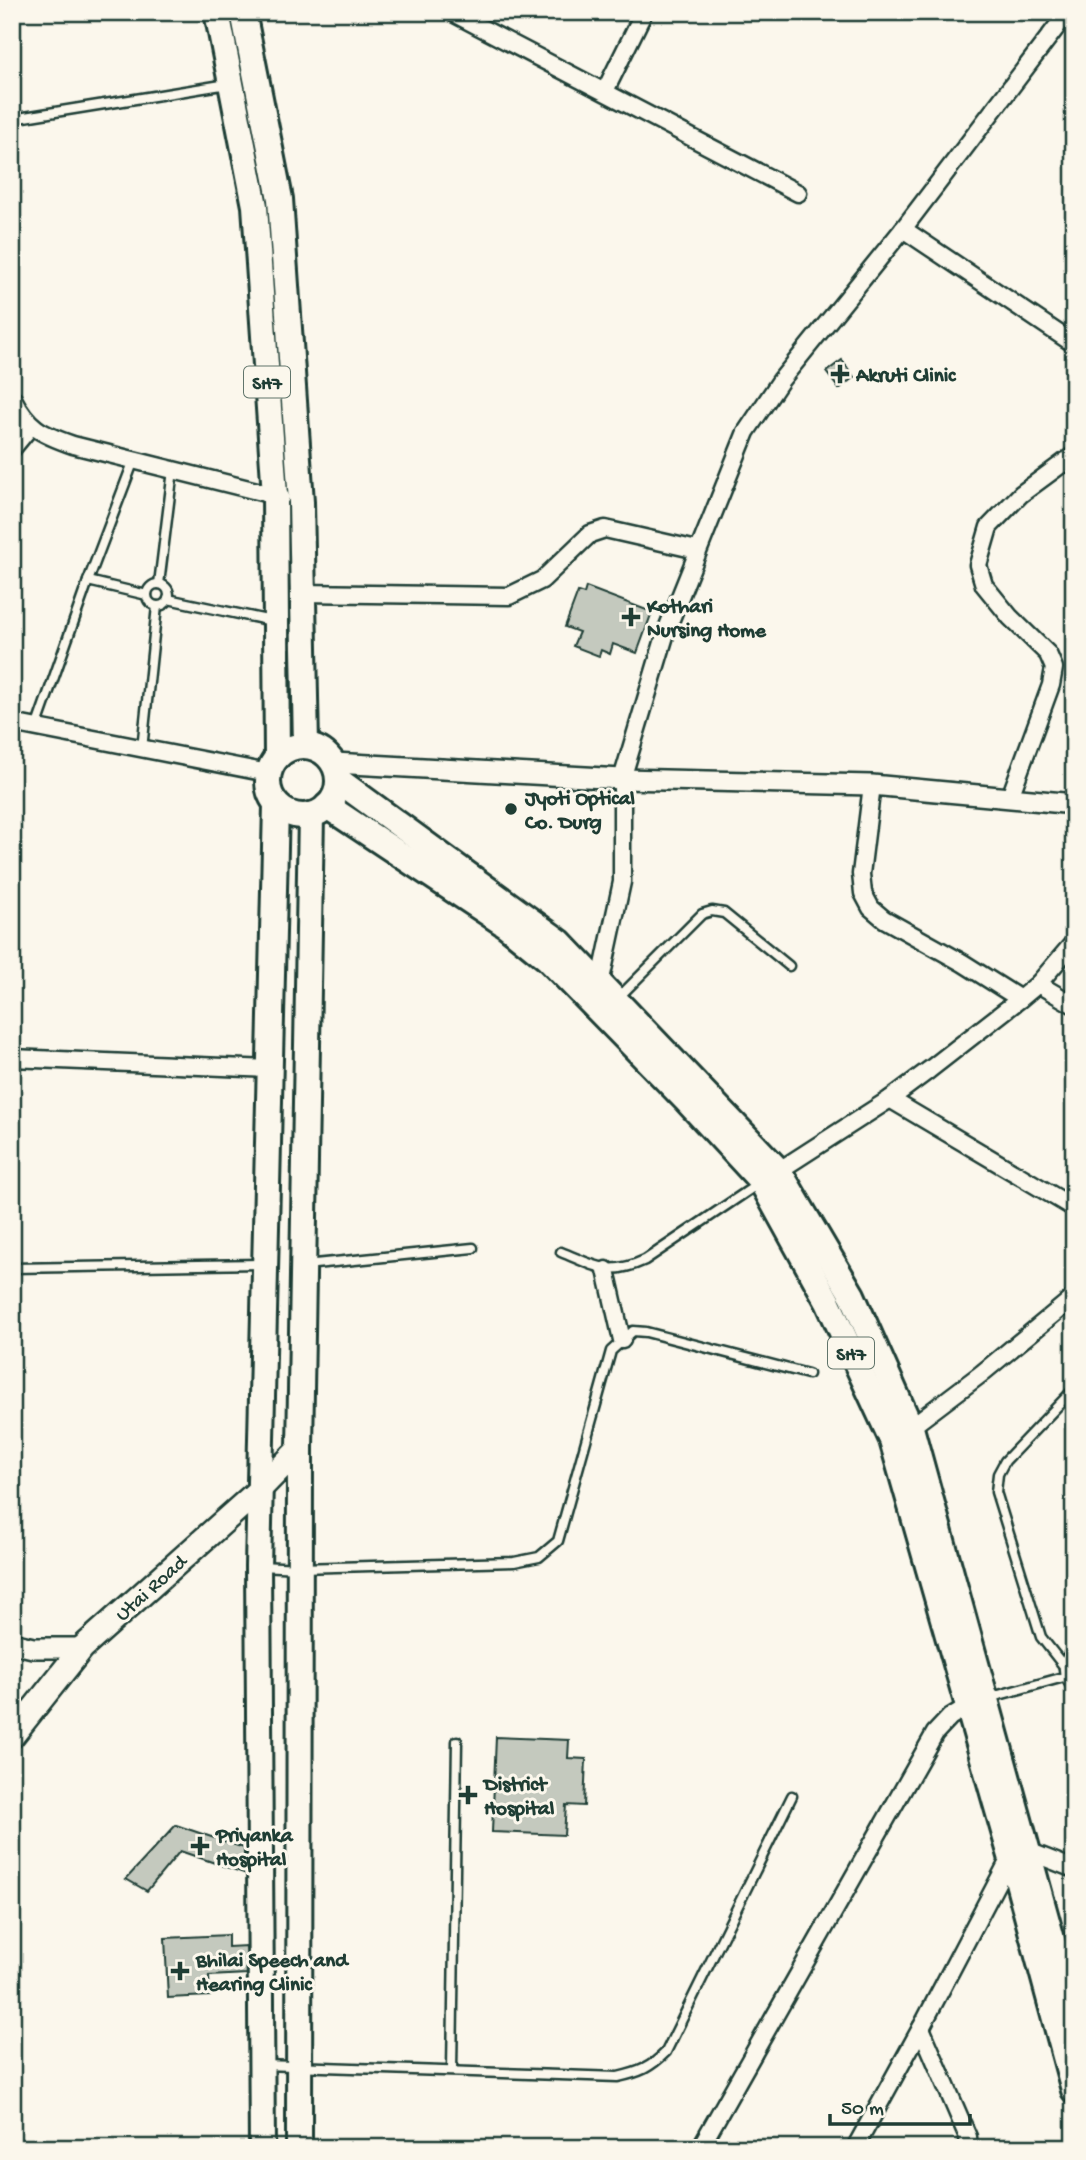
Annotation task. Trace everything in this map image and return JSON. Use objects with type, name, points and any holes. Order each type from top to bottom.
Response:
[{"type":"main road","name":"SH7","points":[[217,12],[255,206],[275,495],[272,765],[268,790],[276,805],[292,815],[319,811],[506,925],[548,959],[606,999]]},
{"type":"main road","name":"SH7","points":[[243,12],[280,199],[301,502],[306,745],[322,750],[336,771],[560,942],[606,999],[770,1176],[852,1295],[902,1434],[1019,1853],[1074,2019]]},
{"type":"main road","points":[[255,206],[280,199]]},
{"type":"main road","points":[[272,765],[290,747],[306,745]]},
{"type":"main road","points":[[299,2148],[300,1448],[303,1265],[319,811],[335,794],[336,771]]},
{"type":"main road","points":[[262,2148],[258,1566],[276,805]]},
{"type":"main road","name":"Utai Road","points":[[13,1732],[82,1648],[259,1490],[300,1448]]},
{"type":"main road","name":"SH7","points":[[1019,1853],[1074,2090]]},
{"type":"street","points":[[452,12],[798,193]]},
{"type":"street","points":[[605,91],[645,12]]},
{"type":"street","points":[[606,999],[622,882],[622,779],[667,629],[746,432],[781,380],[903,229],[1068,12]]},
{"type":"street","points":[[903,229],[1074,344]]},
{"type":"street","points":[[12,397],[31,426],[46,436],[301,502]]},
{"type":"street","points":[[12,449],[31,426]]},
{"type":"street","points":[[1010,797],[1051,685],[1054,668],[1048,654],[1010,617],[984,585],[978,565],[989,527],[1003,510],[1074,455]]},
{"type":"street","points":[[302,593],[509,596],[542,580],[590,534],[605,529],[697,550]]},
{"type":"street","points":[[12,723],[142,749],[272,765]]},
{"type":"street","points":[[336,771],[872,785],[1074,804]]},
{"type":"street","points":[[872,785],[861,874],[863,893],[872,908],[884,919],[964,963],[1020,999]]},
{"type":"street","points":[[770,1176],[890,1099],[1020,999],[1038,984],[1074,942]]},
{"type":"street","points":[[1038,984],[1074,1005]]},
{"type":"street","points":[[12,1058],[270,1069]]},
{"type":"street","points":[[890,1099],[1074,1208]]},
{"type":"street","points":[[606,1269],[622,1340]]},
{"type":"street","points":[[902,1434],[1074,1297]]},
{"type":"street","points":[[12,1643],[33,1648],[82,1648]]},
{"type":"street","points":[[700,2148],[935,1733],[950,1717],[976,1702]]},
{"type":"street","points":[[855,2148],[1019,1853],[1074,1869]]},
{"type":"street","points":[[921,2028],[968,2137],[969,2148]]},
{"type":"lane","points":[[12,119],[231,84]]},
{"type":"lane","points":[[36,728],[134,460]]},
{"type":"lane","points":[[159,584],[173,470]]},
{"type":"lane","points":[[88,581],[147,595]]},
{"type":"lane","points":[[159,584],[167,589],[168,599],[166,603],[157,606],[148,600],[147,595],[153,585],[159,584]]},
{"type":"lane","points":[[168,599],[275,621]]},
{"type":"lane","points":[[142,749],[157,606]]},
{"type":"lane","points":[[606,999],[702,914],[712,911],[724,913],[789,966]]},
{"type":"lane","points":[[561,1252],[606,1269],[625,1269],[645,1260],[770,1176]]},
{"type":"lane","points":[[303,1265],[473,1248]]},
{"type":"lane","points":[[12,1268],[264,1264]]},
{"type":"lane","points":[[258,1566],[300,1568],[514,1562],[539,1557],[558,1541],[611,1352],[633,1331],[646,1332],[808,1374]]},
{"type":"lane","points":[[1063,1665],[1041,1637],[996,1492],[998,1474],[1005,1461],[1074,1389]]},
{"type":"lane","points":[[1074,1648],[1063,1665],[1064,1677],[1074,1688]]},
{"type":"lane","points":[[976,1702],[1064,1677]]},
{"type":"lane","points":[[452,2070],[457,1741]]},
{"type":"lane","points":[[260,2065],[618,2077],[653,2065],[666,2052],[792,1796]]},
{"type":"building","points":[[842,360],[854,377],[839,389],[826,372]]},
{"type":"building","points":[[586,587],[652,612],[637,653],[613,644],[610,654],[601,650],[599,656],[573,646],[579,632],[565,627],[578,592],[584,594]]},
{"type":"building","points":[[496,1737],[569,1740],[568,1758],[586,1759],[584,1806],[566,1805],[564,1835],[492,1832]]},
{"type":"building","points":[[176,1825],[244,1848],[244,1873],[180,1851],[147,1891],[126,1879]]},
{"type":"building","points":[[228,1935],[228,1947],[246,1946],[247,1974],[209,1976],[210,1996],[168,1998],[165,1938]]},
{"type":"place","name":"Akruti Clinic","points":[[840,374]]},
{"type":"place","name":"Kothari Nursing Home","points":[[631,617]]},
{"type":"place","name":"Jyoti Optical Co. Durg","points":[[511,809]]},
{"type":"place","name":"District Hospital","points":[[468,1795]]},
{"type":"place","name":"Priyanka Hospital","points":[[200,1846]]},
{"type":"place","name":"Bhilai Speech and Hearing Clinic","points":[[180,1971]]}]
